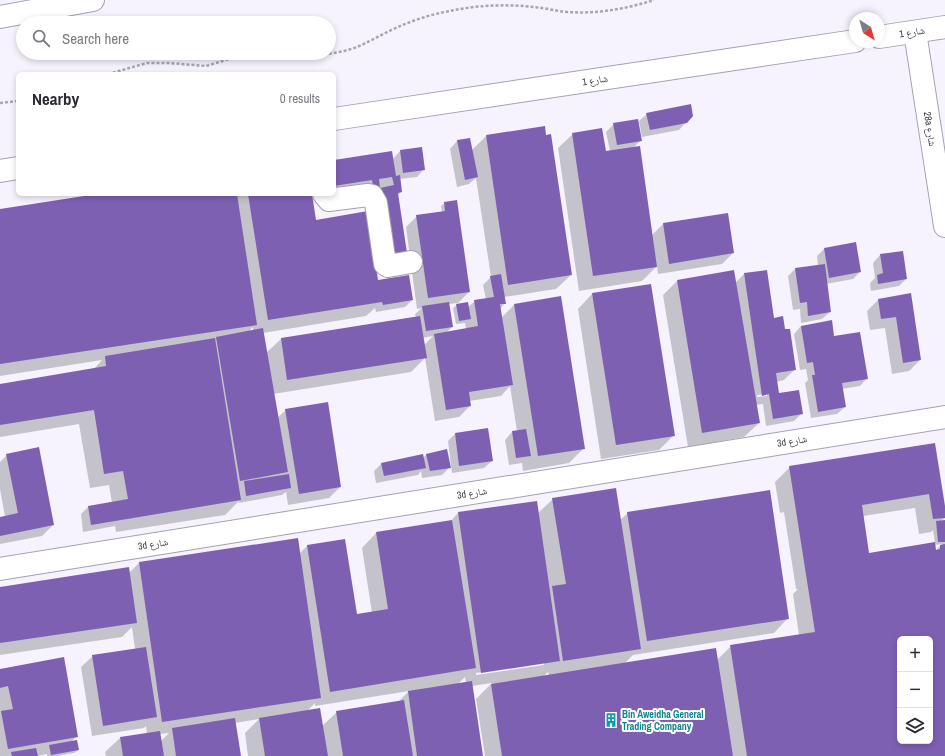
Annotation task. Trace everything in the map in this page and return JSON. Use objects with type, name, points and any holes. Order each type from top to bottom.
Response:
[{"type":"main road","points":[[0,17],[93,0]]},
{"type":"main road","name":"شارع 1","points":[[885,36],[945,27]]},
{"type":"main road","name":"28a شارع","points":[[915,32],[945,226]]},
{"type":"main road","name":"شارع 1","points":[[336,119],[849,42]]},
{"type":"main road","points":[[0,171],[16,168]]},
{"type":"main road","points":[[326,196],[329,200],[368,195],[372,196],[376,204],[385,264],[388,266],[411,262]]},
{"type":"main road","name":"3d شارع","points":[[0,569],[945,417]]},
{"type":"path","points":[[336,52],[356,47],[397,27],[423,18],[464,8],[506,5],[567,12],[601,11],[635,6],[654,0]]},
{"type":"path","points":[[115,72],[147,63],[206,66],[226,60]]},
{"type":"path","points":[[0,103],[16,101]]},
{"type":"building","points":[[691,104],[693,116],[687,123],[650,130],[646,113]]},
{"type":"building","points":[[638,119],[642,141],[617,145],[613,123]]},
{"type":"building","points":[[545,126],[546,135],[551,134],[572,275],[508,285],[486,135]]},
{"type":"building","points":[[602,128],[606,151],[640,146],[657,267],[593,276],[572,133]]},
{"type":"building","points":[[470,138],[478,177],[465,180],[457,140]]},
{"type":"building","points":[[422,147],[425,170],[403,173],[400,150]]},
{"type":"building","points":[[392,151],[396,176],[400,175],[402,192],[398,193],[407,253],[391,256],[372,180],[336,186],[336,160]],"holes":[[[392,177],[394,185],[380,188],[379,179]]]},
{"type":"building","points":[[84,196],[237,196],[257,325],[0,364],[0,209]]},
{"type":"building","points":[[248,196],[312,196],[316,220],[368,211],[378,280],[409,275],[413,300],[383,305],[382,302],[268,320]]},
{"type":"building","points":[[457,200],[470,292],[428,298],[416,215],[445,211],[444,202]]},
{"type":"building","points":[[728,213],[734,253],[669,264],[663,223]]},
{"type":"building","points":[[856,242],[861,272],[829,278],[824,248]]},
{"type":"building","points":[[903,251],[907,279],[878,284],[877,275],[883,273],[880,254]]},
{"type":"building","points":[[825,264],[831,312],[808,316],[807,302],[800,303],[795,268]]},
{"type":"building","points":[[734,270],[760,423],[702,433],[677,280]]},
{"type":"building","points":[[767,270],[774,318],[783,316],[785,329],[790,329],[796,370],[776,373],[779,393],[799,390],[803,414],[773,419],[769,394],[762,396],[744,273]]},
{"type":"building","points":[[501,274],[506,304],[500,304],[513,385],[469,392],[471,406],[446,410],[434,334],[478,326],[474,300],[494,297],[490,276]]},
{"type":"building","points":[[651,284],[675,436],[616,445],[592,293]]},
{"type":"building","points":[[911,293],[921,360],[903,363],[896,317],[881,319],[878,299]]},
{"type":"building","points":[[561,296],[585,449],[538,456],[514,304]]},
{"type":"building","points":[[449,302],[453,327],[426,331],[422,306]]},
{"type":"building","points":[[468,302],[471,319],[459,321],[456,304]]},
{"type":"building","points":[[420,316],[427,358],[287,380],[281,338]]},
{"type":"building","points":[[832,320],[834,336],[860,332],[868,379],[842,383],[846,407],[818,412],[812,375],[815,375],[813,362],[807,363],[801,326]]},
{"type":"building","points":[[263,328],[288,472],[240,481],[216,337]]},
{"type":"building","points":[[215,338],[241,500],[91,525],[88,506],[128,499],[123,471],[104,474],[94,410],[0,425],[0,384],[106,366],[105,356]]},
{"type":"building","points":[[328,402],[341,487],[299,494],[285,409]]},
{"type":"building","points":[[488,428],[493,461],[459,466],[455,433]]},
{"type":"building","points":[[526,429],[531,456],[516,458],[512,431]]},
{"type":"building","points":[[935,443],[945,506],[945,518],[933,519],[929,494],[862,505],[869,553],[935,542],[936,550],[940,549],[940,545],[945,544],[945,756],[747,756],[730,645],[815,632],[789,466]]},
{"type":"building","points":[[39,447],[54,525],[0,536],[0,517],[18,513],[6,454]]},
{"type":"building","points":[[447,449],[451,468],[430,471],[426,454]]},
{"type":"building","points":[[423,454],[426,468],[384,476],[381,463]]},
{"type":"building","points":[[289,474],[291,488],[246,496],[244,481]]},
{"type":"building","points":[[616,488],[641,649],[563,661],[552,586],[566,584],[552,498]]},
{"type":"building","points":[[770,490],[789,619],[647,641],[627,512]]},
{"type":"building","points":[[537,501],[560,661],[481,673],[458,512]]},
{"type":"building","points":[[452,520],[476,668],[330,692],[307,545],[345,539],[357,614],[388,609],[376,532]]},
{"type":"building","points":[[945,520],[945,542],[938,542],[936,521]]},
{"type":"building","points":[[298,538],[321,698],[162,722],[139,562]]},
{"type":"building","points":[[129,567],[137,623],[0,643],[0,587]]},
{"type":"building","points":[[146,647],[157,717],[103,726],[92,655]]},
{"type":"building","name":"Bin Aweidha General Trading Company","points":[[716,648],[733,756],[502,756],[491,684]]},
{"type":"building","points":[[64,657],[78,737],[8,749],[1,711],[13,709],[8,686],[0,688],[0,669]]},
{"type":"building","points":[[472,681],[483,756],[417,756],[408,691]]},
{"type":"building","points":[[404,700],[413,756],[343,756],[336,711]]},
{"type":"building","points":[[320,708],[328,756],[265,756],[259,718]]},
{"type":"building","points":[[235,718],[241,756],[176,756],[172,728]]},
{"type":"building","points":[[160,731],[164,756],[123,756],[120,737]]},
{"type":"building","points":[[77,740],[79,750],[51,755],[49,745]]},
{"type":"building","points":[[36,748],[38,756],[12,756],[11,752]]},
{"type":"place","name":"Bin Aweidha General Trading Company","points":[[611,720]]}]
